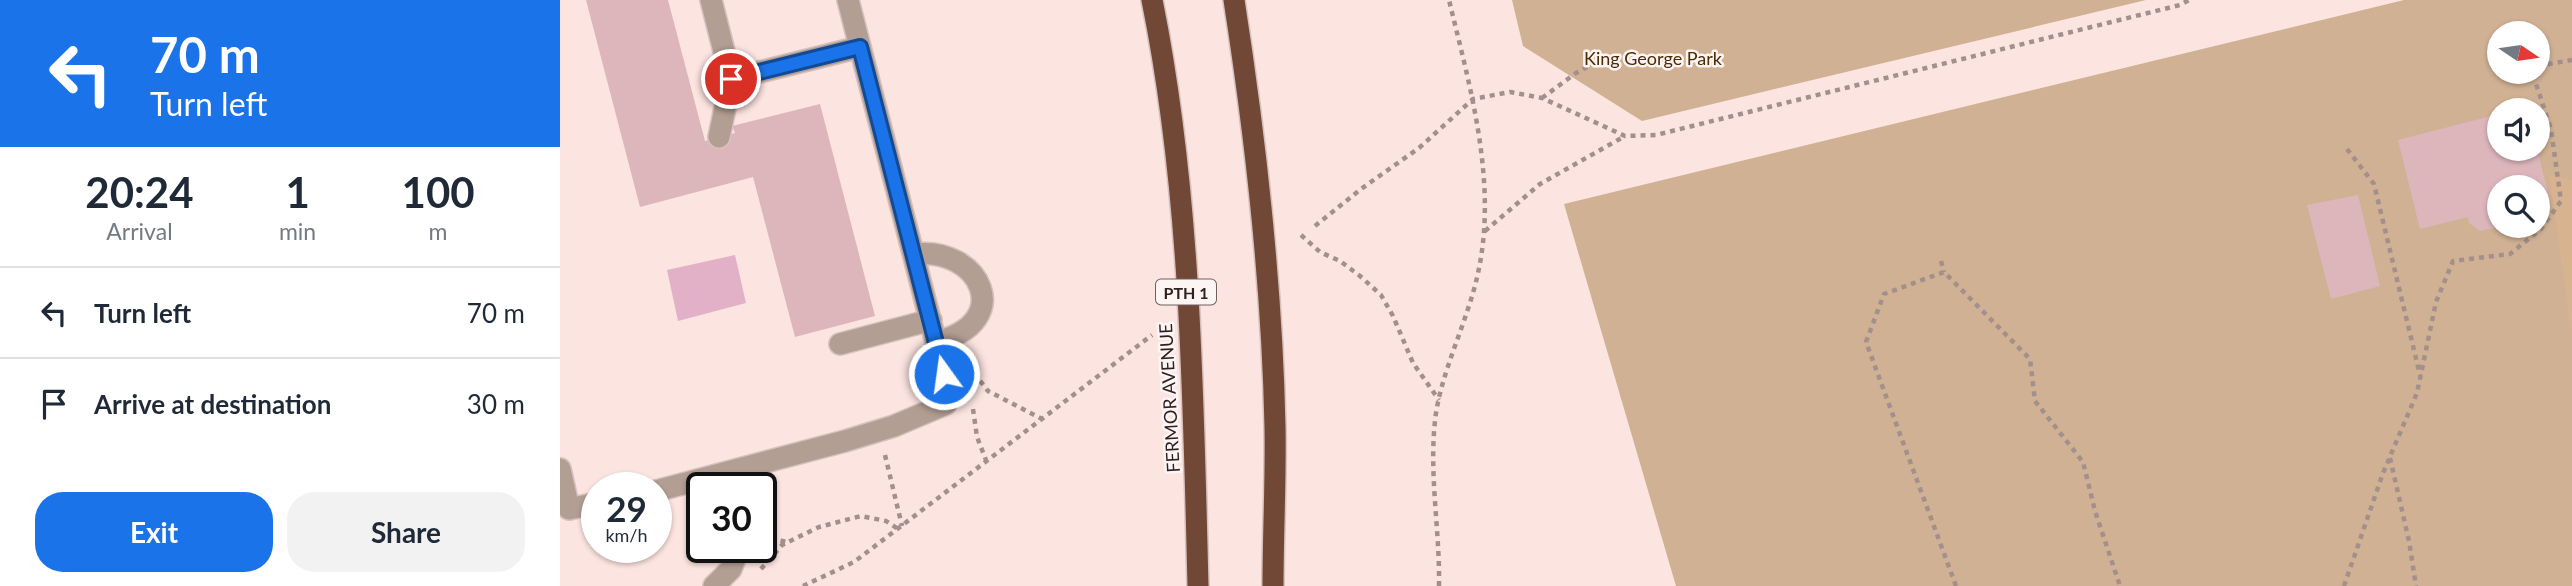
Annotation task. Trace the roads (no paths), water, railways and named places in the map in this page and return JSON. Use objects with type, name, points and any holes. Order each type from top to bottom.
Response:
[{"type":"highway","name":"FERMOR AVENUE","points":[[1152,0],[1178,173],[1193,387],[1198,586]]},
{"type":"highway","points":[[1234,0],[1247,85],[1266,251],[1275,426],[1273,586]]},
{"type":"street","points":[[711,0],[731,79],[719,137]]},
{"type":"street","points":[[756,472],[946,404],[944,374],[931,320],[848,0]]},
{"type":"street","points":[[731,79],[860,47]]},
{"type":"street","points":[[914,254],[927,252],[964,264],[973,275],[982,296],[978,318],[966,332],[936,342]]},
{"type":"street","points":[[840,344],[931,320]]},
{"type":"street","points":[[560,469],[569,509],[581,506]]},
{"type":"street","points":[[714,586],[731,569],[733,563]]},
{"type":"park label","name":"King George Park","points":[[1653,58]]}]
